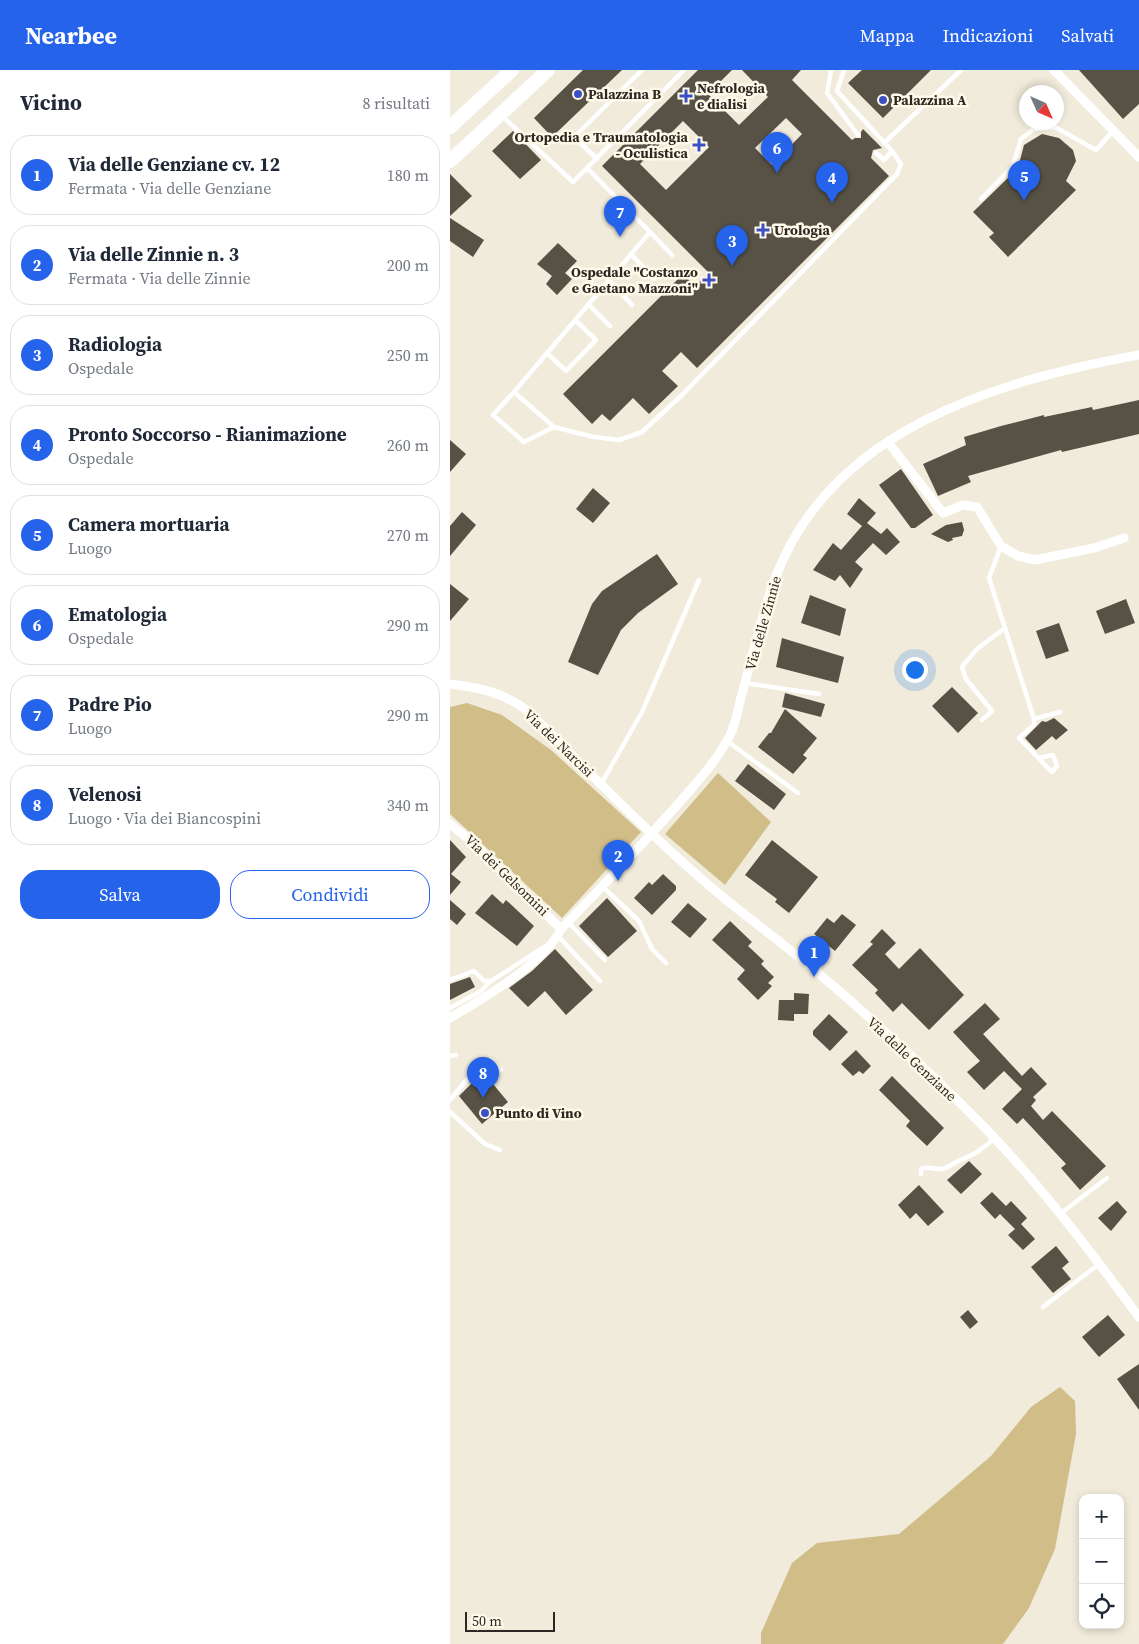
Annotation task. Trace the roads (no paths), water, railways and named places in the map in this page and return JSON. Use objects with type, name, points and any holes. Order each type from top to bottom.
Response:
[{"type":"main road","points":[[450,127],[512,70]]},
{"type":"main road","points":[[450,161],[548,70]]},
{"type":"street","points":[[1054,70],[1139,157]]},
{"type":"street","name":"Via delle Zinnie","points":[[450,1018],[482,999],[540,956],[712,764],[731,734],[776,576],[813,507],[839,480],[888,442],[935,414],[968,400],[1069,370],[1139,355]]},
{"type":"street","points":[[888,442],[943,513],[962,505],[977,507],[1001,546],[1018,556],[1035,560],[1094,548],[1124,538]]},
{"type":"street","name":"Via dei Narcisi","points":[[450,684],[483,689],[510,698],[528,711],[651,834]]},
{"type":"street","name":"Via dei Gelsomini","points":[[450,824],[477,846],[560,932]]},
{"type":"street","name":"Via delle Genziane","points":[[651,834],[714,890],[817,972],[885,1032],[994,1138],[1100,1263],[1139,1317]]},
{"type":"lane","points":[[597,159],[574,137],[642,70]]},
{"type":"lane","points":[[500,114],[573,182],[684,70]]},
{"type":"lane","points":[[831,70],[827,93],[858,135]]},
{"type":"lane","points":[[837,91],[844,70]]},
{"type":"lane","points":[[884,143],[960,70]]},
{"type":"lane","points":[[827,93],[837,91]]},
{"type":"lane","points":[[514,392],[554,427],[594,437],[619,440],[642,432],[690,386],[897,174],[901,164],[892,151],[837,91]]},
{"type":"lane","points":[[980,199],[1013,166],[1022,139],[1034,129],[1055,127],[1096,150],[1113,131]]},
{"type":"lane","points":[[876,153],[884,160],[892,151]]},
{"type":"lane","points":[[587,168],[672,255]]},
{"type":"lane","points":[[554,427],[524,442],[493,415],[650,232]]},
{"type":"lane","points":[[631,254],[654,279]]},
{"type":"lane","points":[[609,280],[632,305]]},
{"type":"lane","points":[[588,304],[610,326]]},
{"type":"lane","points":[[547,353],[566,371],[596,340],[575,320]]},
{"type":"lane","points":[[1001,546],[989,578],[1034,719],[1034,725],[1019,738],[1039,758]]},
{"type":"lane","points":[[601,784],[642,712],[699,580]]},
{"type":"lane","points":[[982,720],[992,711],[966,679],[962,667],[977,649],[1005,628]]},
{"type":"lane","points":[[745,683],[819,694]]},
{"type":"lane","points":[[1034,719],[1060,712]]},
{"type":"lane","points":[[727,741],[798,793]]},
{"type":"lane","points":[[602,886],[639,921],[652,949],[666,963]]},
{"type":"lane","points":[[560,932],[605,960]]},
{"type":"lane","points":[[560,932],[600,981]]},
{"type":"lane","points":[[450,1008],[482,991],[491,982],[560,932]]},
{"type":"lane","points":[[450,980],[474,971],[484,981],[491,982]]},
{"type":"lane","points":[[450,1100],[481,1062],[491,1060],[501,1070]]},
{"type":"lane","points":[[450,1112],[485,1144],[500,1150]]},
{"type":"lane","points":[[921,1174],[921,1169],[928,1166],[938,1169],[945,1168],[971,1157],[984,1149],[994,1138]]},
{"type":"lane","points":[[1060,1214],[1107,1178]]},
{"type":"lane","points":[[1043,1307],[1100,1263]]},
{"type":"place","name":"Palazzina B","points":[[578,94]]},
{"type":"place","name":"Nefrologia e dialisi","points":[[686,96]]},
{"type":"place","name":"Palazzina A","points":[[883,100]]},
{"type":"place","name":"Ortopedia e Traumatologia - Oculistica","points":[[699,145]]},
{"type":"place","name":"Ematologia","points":[[777,173]]},
{"type":"place","name":"Camera mortuaria","points":[[1024,201]]},
{"type":"place","name":"Pronto Soccorso - Rianimazione","points":[[832,203]]},
{"type":"place","name":"Urologia","points":[[763,230]]},
{"type":"place","name":"Padre Pio","points":[[620,237]]},
{"type":"place","name":"Radiologia","points":[[732,266]]},
{"type":"place","name":"Ospedale \"Costanzo e Gaetano Mazzoni\"","points":[[709,280]]},
{"type":"place","name":"Via delle Zinnie n. 3","points":[[618,881]]},
{"type":"place","name":"Via delle Genziane cv. 12","points":[[814,977]]},
{"type":"place","name":"Velenosi","points":[[483,1098]]},
{"type":"place","name":"Punto di Vino","points":[[485,1113]]}]
